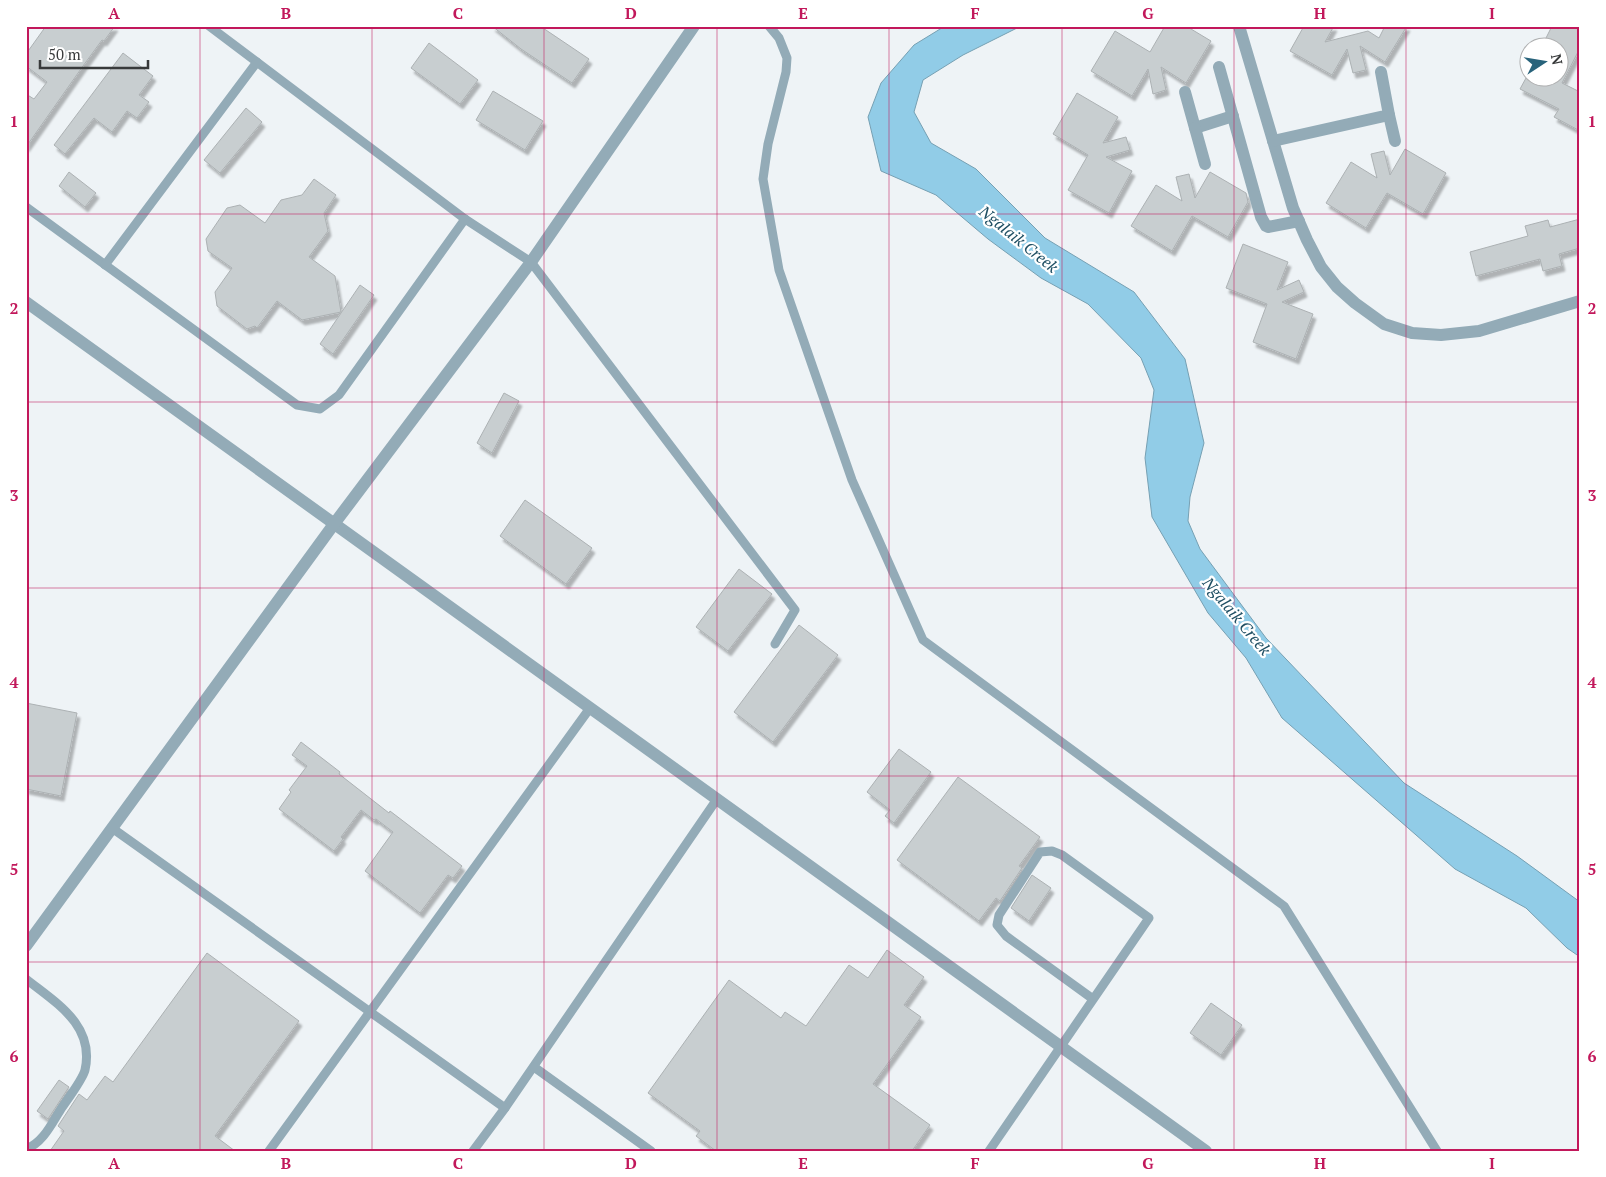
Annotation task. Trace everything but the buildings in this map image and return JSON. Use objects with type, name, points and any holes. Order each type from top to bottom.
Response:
[{"type":"street","points":[[26,946],[334,524],[531,262],[694,26]]},
{"type":"street","points":[[1238,26],[1293,208],[1321,267],[1337,287],[1355,304],[1384,324],[1412,333],[1441,335],[1479,330],[1580,301]]},
{"type":"street","points":[[1219,67],[1261,217],[1268,227],[1299,221]]},
{"type":"street","points":[[1382,72],[1395,141]]},
{"type":"street","points":[[1185,92],[1204,164]]},
{"type":"street","points":[[1273,141],[1389,115]]},
{"type":"street","points":[[1195,128],[1232,116]]},
{"type":"street","points":[[26,302],[1206,1151]]},
{"type":"lane","points":[[209,26],[466,219],[531,262],[795,610],[775,644]]},
{"type":"lane","points":[[769,26],[779,38],[787,58],[786,72],[768,144],[763,179],[779,270],[852,480],[923,640],[1284,906],[1437,1151]]},
{"type":"lane","points":[[105,264],[257,62]]},
{"type":"lane","points":[[26,207],[297,405],[320,409],[339,395],[466,219]]},
{"type":"lane","points":[[269,1151],[590,708]]},
{"type":"lane","points":[[473,1151],[534,1067],[716,799]]},
{"type":"lane","points":[[112,828],[505,1108]]},
{"type":"lane","points":[[989,1151],[1149,918],[1062,856],[1052,851],[1040,852],[999,914],[997,924],[1006,936],[1093,999]]},
{"type":"lane","points":[[26,979],[68,1012],[83,1034],[86,1050],[85,1071],[42,1137],[26,1149]]},
{"type":"lane","points":[[534,1067],[651,1151]]},
{"type":"water","name":"Ngalaik Creek","points":[[945,26],[1021,26],[963,55],[923,80],[914,112],[931,143],[976,169],[1045,238],[1134,292],[1185,359],[1204,443],[1190,497],[1188,521],[1200,549],[1266,638],[1404,783],[1517,856],[1580,902],[1580,957],[1567,948],[1526,908],[1455,869],[1282,718],[1246,658],[1208,613],[1152,517],[1145,458],[1154,390],[1141,358],[1088,304],[1041,278],[988,239],[936,195],[881,171],[868,117],[881,83],[914,45]]}]
